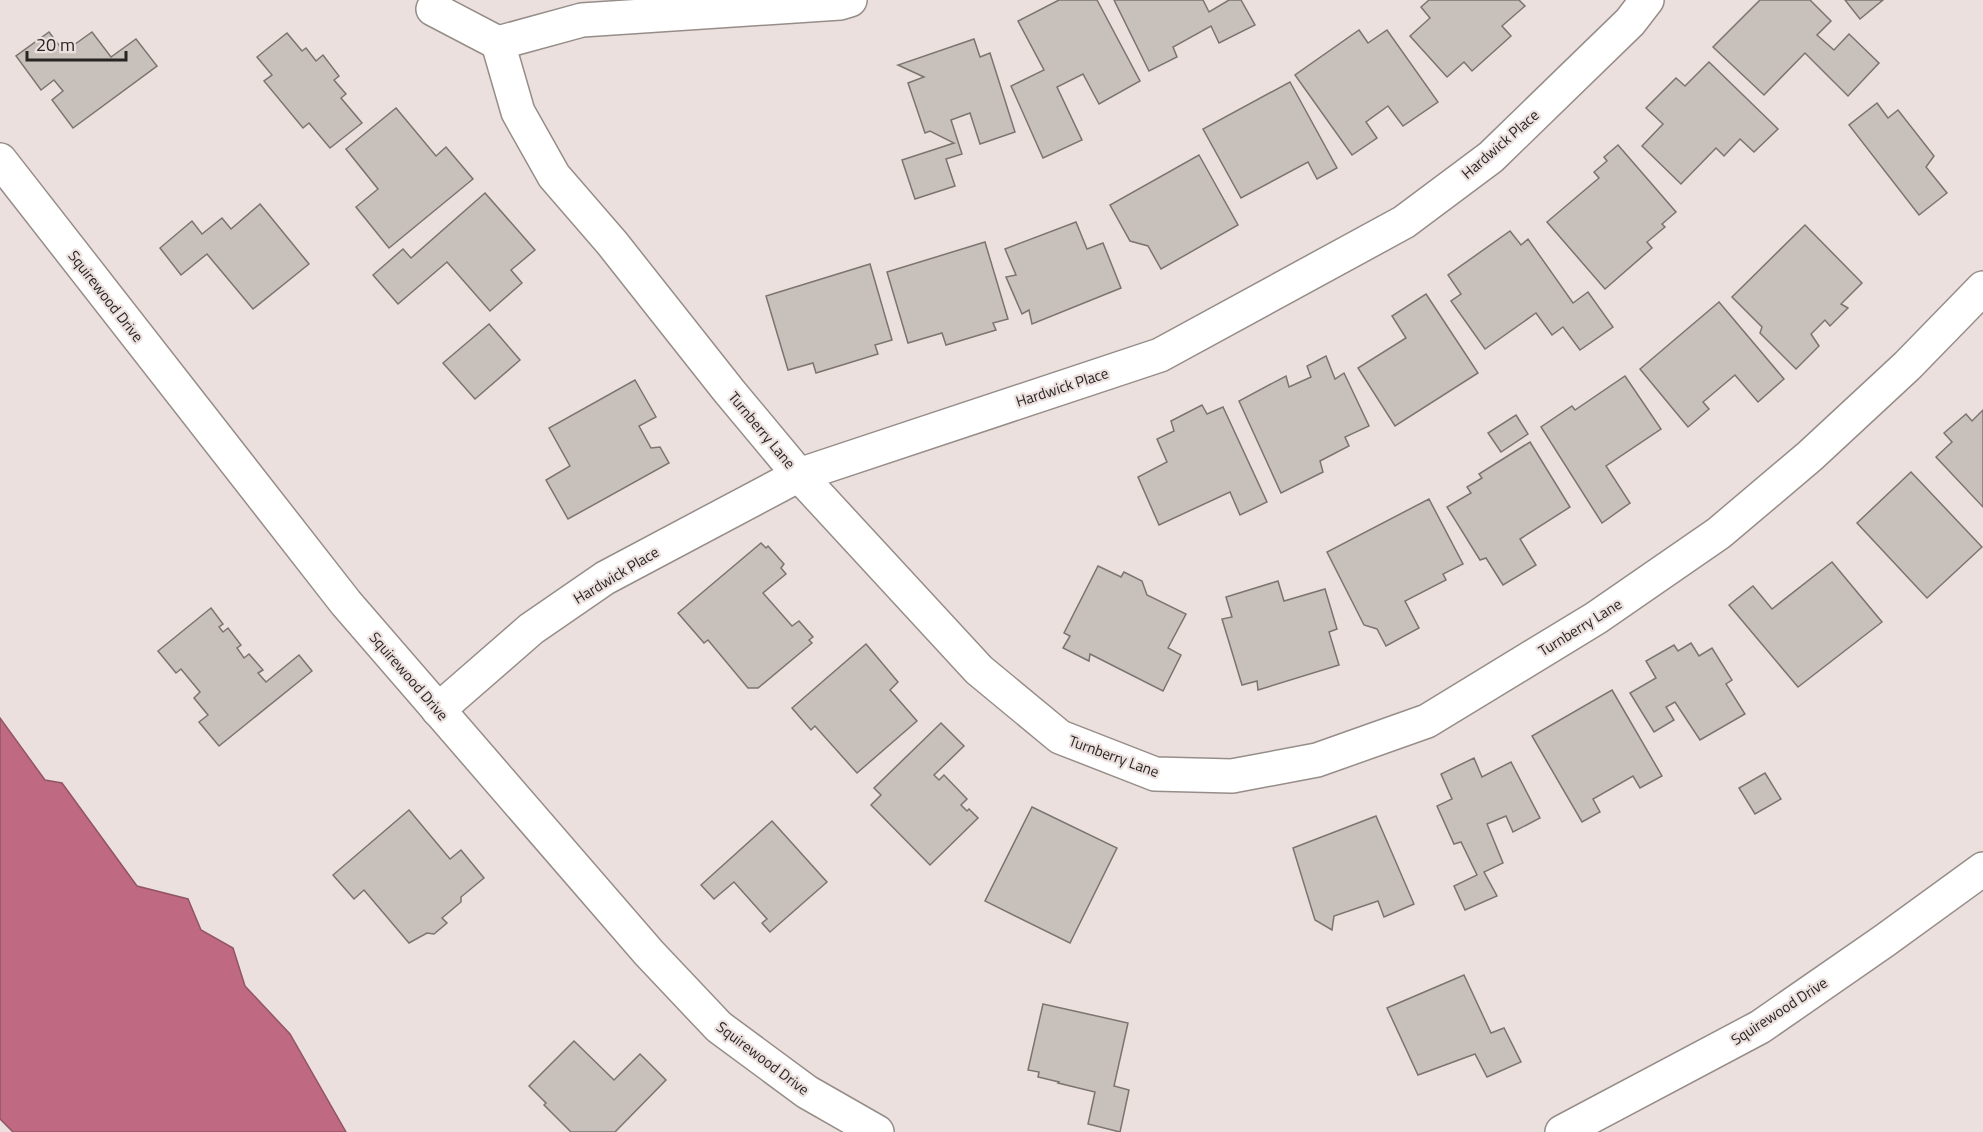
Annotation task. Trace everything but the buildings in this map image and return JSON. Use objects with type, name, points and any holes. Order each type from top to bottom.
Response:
[{"type":"street","points":[[433,9],[498,43],[582,20],[840,3],[850,0]]},
{"type":"street","name":"Hardwick Place","points":[[438,711],[531,629],[605,578],[799,475],[1160,355],[1404,222],[1491,157],[1630,21],[1647,0]]},
{"type":"street","name":"Turnberry Lane","points":[[498,43],[518,112],[554,176],[612,243],[799,475],[978,670],[1060,737],[1155,774],[1232,776],[1317,760],[1427,721],[1596,618],[1719,534],[1810,456],[1899,373],[1983,288]]},
{"type":"street","name":"Squirewood Drive","points":[[0,160],[346,603],[649,952],[719,1027],[807,1092],[877,1132]]},
{"type":"street","name":"Squirewood Drive","points":[[1563,1132],[1760,1027],[1884,941],[1983,868]]},
{"type":"shaded area","points":[[0,718],[45,780],[62,783],[137,886],[188,899],[201,930],[233,948],[245,986],[290,1034],[346,1132],[13,1132],[0,1119]]}]
